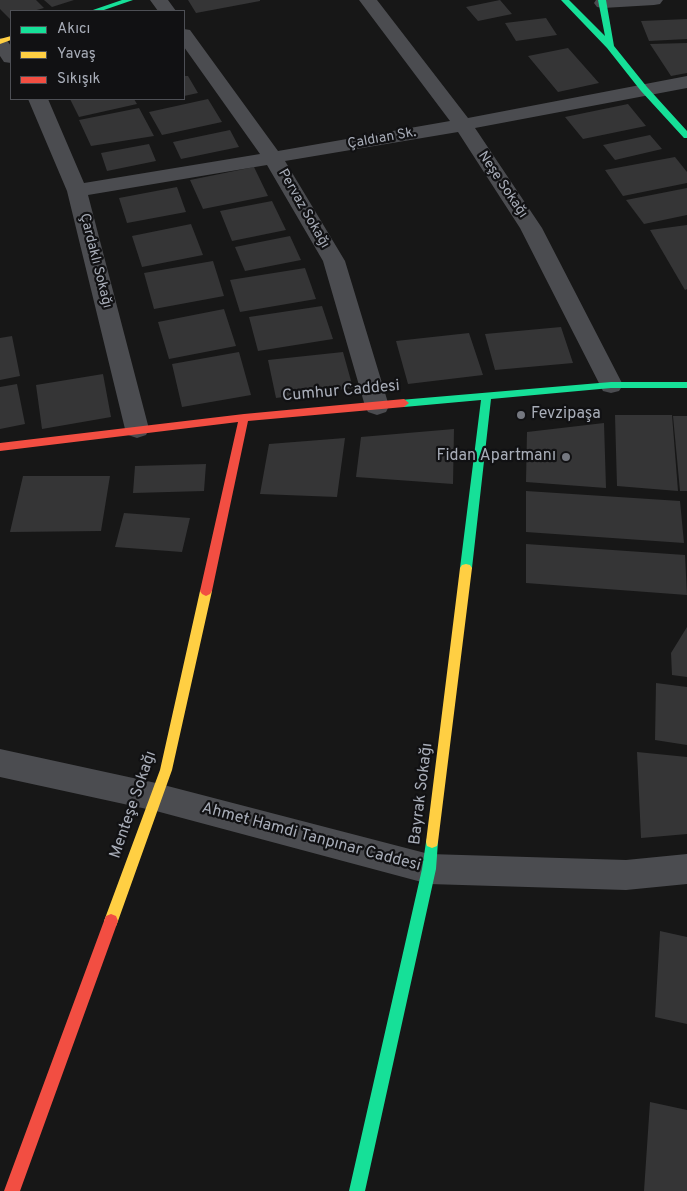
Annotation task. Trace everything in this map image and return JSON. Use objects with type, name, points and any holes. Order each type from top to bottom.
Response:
[{"type":"street","points":[[97,10],[129,0]]},
{"type":"street","name":"Neşe Sokağı","points":[[368,0],[463,125],[531,228],[611,385]]},
{"type":"street","points":[[564,0],[610,46],[687,136]]},
{"type":"street","points":[[610,46],[603,2],[654,0]]},
{"type":"street","name":"Pervaz Sokağı","points":[[185,35],[273,158],[334,261],[377,406]]},
{"type":"street","points":[[0,42],[10,57]]},
{"type":"street","name":"Çaldıan Sk.","points":[[77,191],[463,125],[644,88],[687,82]]},
{"type":"street","name":"Çardaklı Sokağı","points":[[38,100],[77,191],[137,429]]},
{"type":"street","name":"Cumhur Caddesi","points":[[0,447],[137,429],[244,418],[611,385],[687,385]]},
{"type":"street","name":"Bayrak Sokağı","points":[[357,1191],[429,869],[488,396]]},
{"type":"street","name":"Menteşe Sokağı","points":[[12,1191],[166,770],[244,418]]},
{"type":"street","name":"Ahmet Hamdi Tanpınar Caddesi","points":[[0,763],[156,797],[429,869],[626,875],[687,869]]},
{"type":"building","points":[[0,0],[36,0],[44,8],[37,10],[10,10],[10,19],[0,9]]},
{"type":"building","points":[[44,0],[74,0],[52,7]]},
{"type":"building","points":[[188,0],[260,0],[260,1],[196,13]]},
{"type":"building","points":[[500,0],[512,14],[478,21],[466,7]]},
{"type":"building","points":[[546,18],[557,35],[516,41],[505,23]]},
{"type":"building","points":[[687,19],[687,39],[649,41],[641,21]]},
{"type":"building","points":[[687,43],[687,73],[671,76],[650,44]]},
{"type":"building","points":[[568,48],[599,83],[558,92],[528,56]]},
{"type":"building","points":[[185,76],[188,76],[198,93],[185,96]]},
{"type":"building","points":[[208,99],[222,122],[162,135],[149,112]]},
{"type":"building","points":[[70,100],[135,100],[137,104],[79,117]]},
{"type":"building","points":[[628,104],[646,126],[583,139],[565,117]]},
{"type":"building","points":[[139,108],[154,136],[91,146],[79,120]]},
{"type":"building","points":[[230,130],[239,147],[181,159],[173,142]]},
{"type":"building","points":[[650,135],[662,149],[615,160],[603,145]]},
{"type":"building","points":[[149,144],[156,161],[107,171],[101,153]]},
{"type":"building","points":[[675,157],[687,172],[687,183],[623,196],[605,170]]},
{"type":"building","points":[[254,167],[268,196],[203,209],[190,180]]},
{"type":"building","points":[[177,187],[186,212],[127,223],[119,198]]},
{"type":"building","points":[[687,188],[687,215],[644,224],[626,200]]},
{"type":"building","points":[[272,201],[286,230],[232,241],[220,211]]},
{"type":"building","points":[[191,224],[203,255],[142,267],[132,236]]},
{"type":"building","points":[[687,225],[687,289],[685,290],[650,230]]},
{"type":"building","points":[[290,236],[301,260],[245,271],[235,247]]},
{"type":"building","points":[[213,261],[224,296],[154,309],[144,273]]},
{"type":"building","points":[[305,268],[316,299],[240,312],[230,280]]},
{"type":"building","points":[[322,306],[333,339],[258,351],[249,317]]},
{"type":"building","points":[[224,309],[236,346],[169,359],[158,322]]},
{"type":"building","points":[[561,327],[573,363],[495,370],[485,334]]},
{"type":"building","points":[[469,333],[483,375],[408,384],[396,341]]},
{"type":"building","points":[[12,336],[20,376],[0,380],[0,338]]},
{"type":"building","points":[[239,352],[251,395],[182,407],[172,364]]},
{"type":"building","points":[[343,352],[353,388],[276,398],[268,360]]},
{"type":"building","points":[[103,374],[111,417],[42,429],[36,385]]},
{"type":"building","points":[[17,384],[25,424],[0,429],[0,387]]},
{"type":"building","points":[[615,415],[672,415],[678,491],[617,486]]},
{"type":"building","points":[[673,416],[687,416],[687,491],[680,491]]},
{"type":"building","name":"Fidan Apartmanı","points":[[604,423],[606,488],[526,482],[527,432]]},
{"type":"building","points":[[454,429],[453,484],[356,477],[361,437]]},
{"type":"building","points":[[345,438],[337,497],[260,494],[269,444]]},
{"type":"building","points":[[206,464],[204,491],[133,493],[135,466]]},
{"type":"building","points":[[23,476],[110,476],[101,531],[10,532]]},
{"type":"building","points":[[526,491],[680,501],[684,543],[526,532]]},
{"type":"building","points":[[124,513],[190,518],[182,552],[115,547]]},
{"type":"building","points":[[526,544],[685,555],[687,595],[526,583]]},
{"type":"building","points":[[687,627],[687,677],[672,675],[671,653]]},
{"type":"building","points":[[656,683],[687,687],[687,745],[655,740]]},
{"type":"building","points":[[637,752],[687,757],[687,834],[641,838]]},
{"type":"building","points":[[660,931],[687,937],[687,1024],[655,1017]]},
{"type":"building","points":[[650,1102],[687,1110],[687,1191],[644,1191]]},
{"type":"traffic: fast","points":[[97,10],[129,0]]},
{"type":"traffic: fast","points":[[565,0],[610,46],[644,89],[687,136]]},
{"type":"traffic: fast","points":[[602,0],[610,46]]},
{"type":"traffic: fast","points":[[404,403],[611,385],[687,385]]},
{"type":"traffic: fast","points":[[466,568],[487,395]]},
{"type":"traffic: fast","points":[[357,1191],[429,869],[432,842]]},
{"type":"traffic: slow","points":[[0,42],[10,38]]},
{"type":"traffic: slow","points":[[432,842],[466,568]]},
{"type":"traffic: slow","points":[[111,921],[166,770],[206,591]]},
{"type":"traffic: jam","points":[[0,447],[244,418],[404,403]]},
{"type":"traffic: jam","points":[[206,591],[244,418]]},
{"type":"traffic: jam","points":[[12,1191],[111,921]]},
{"type":"place","name":"Fevzipaşa","points":[[521,415]]},
{"type":"place","name":"Fidan Apartmanı","points":[[566,457]]}]
